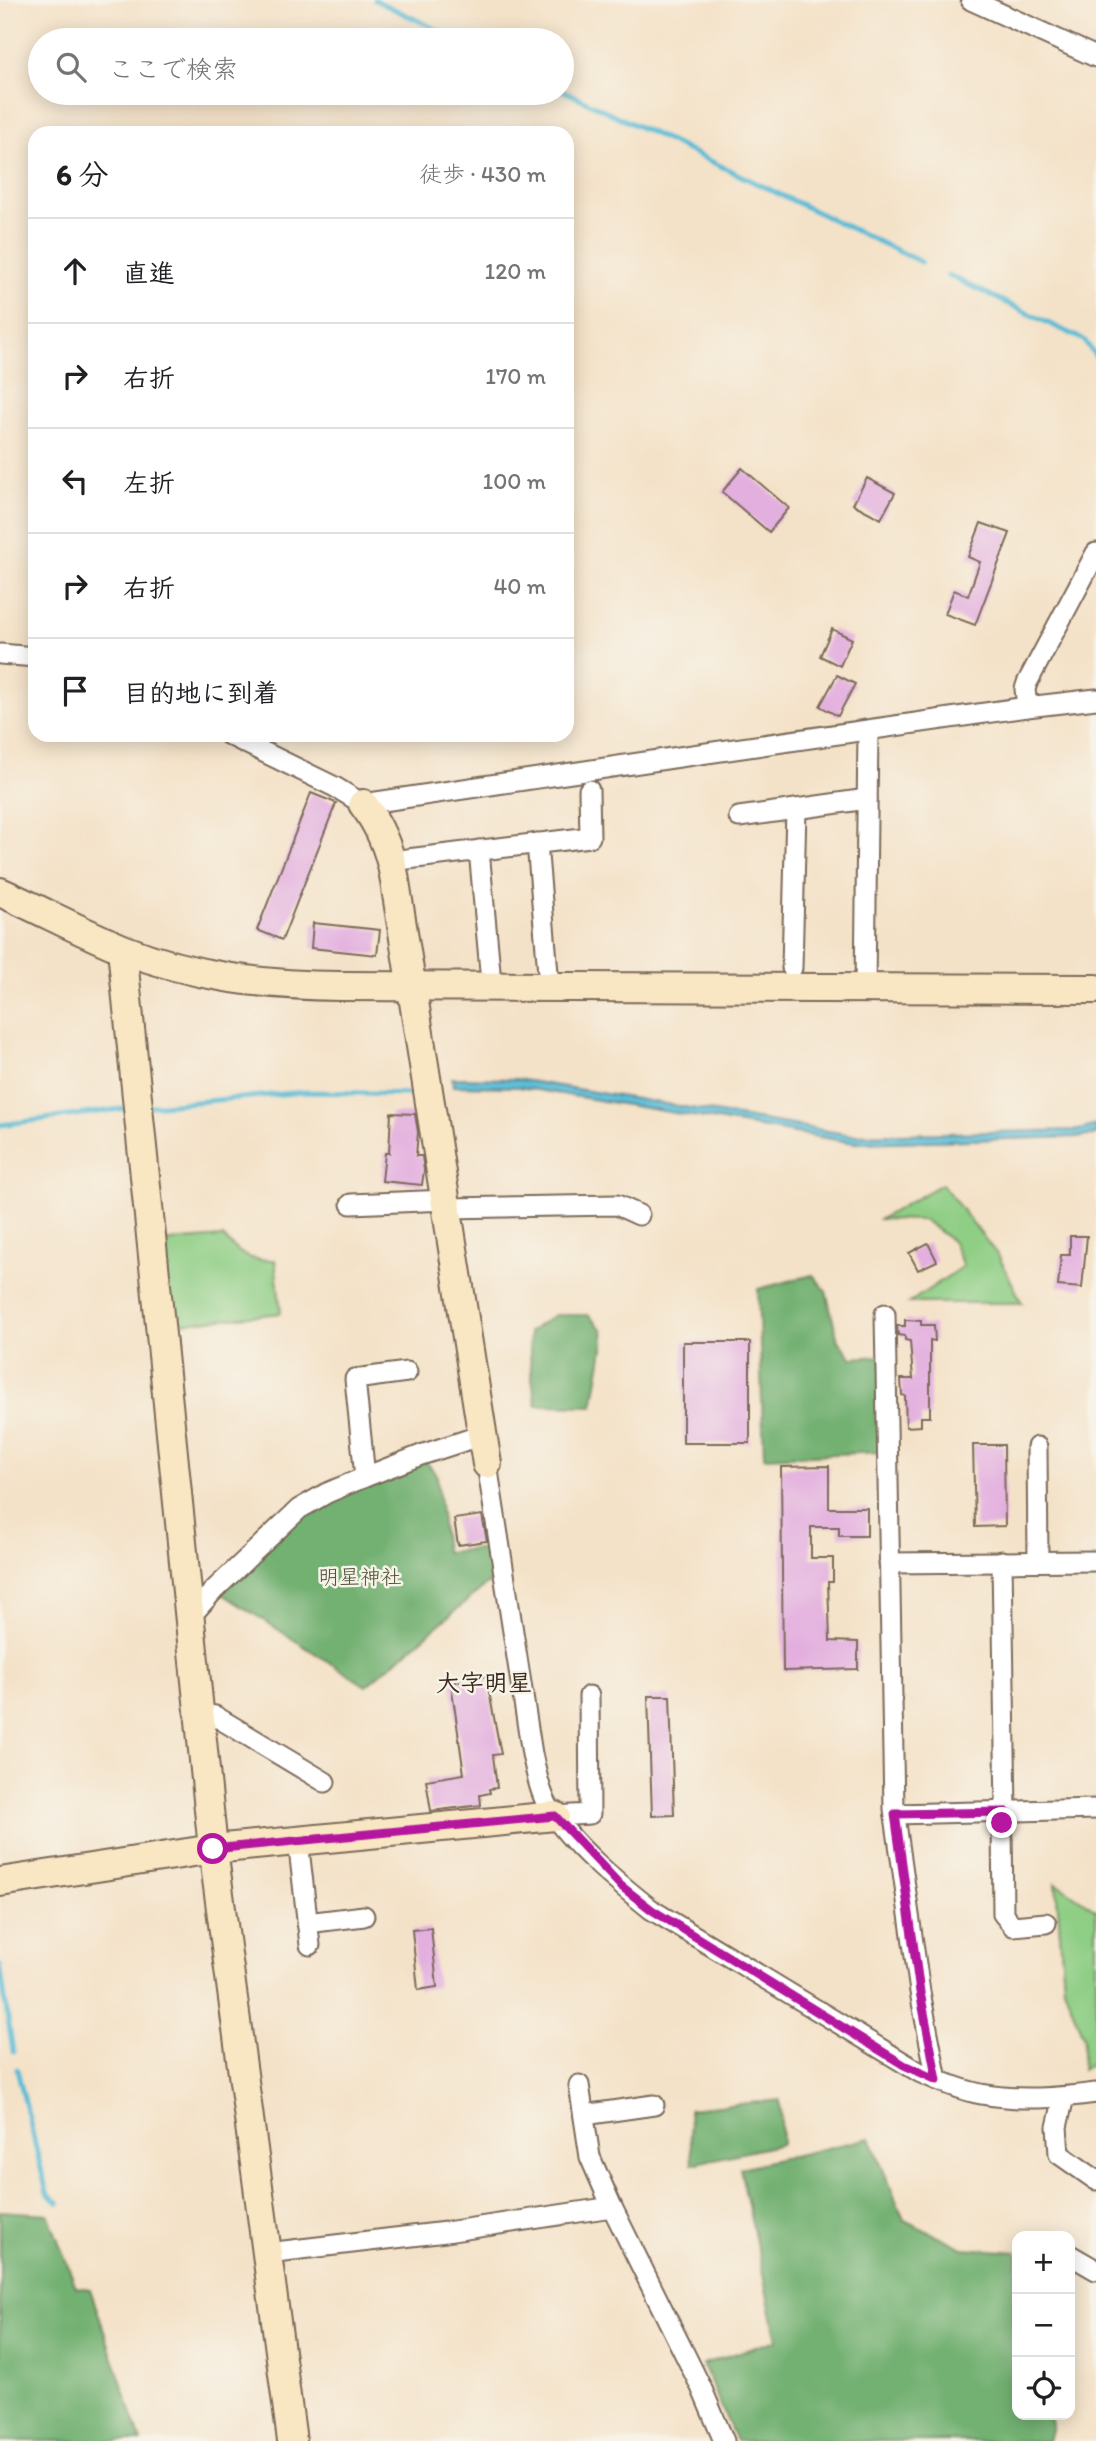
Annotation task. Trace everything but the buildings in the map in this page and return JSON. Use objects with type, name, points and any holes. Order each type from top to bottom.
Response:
[{"type":"street","points":[[971,0],[1096,57]]},
{"type":"street","points":[[1027,707],[1027,683],[1096,553]]},
{"type":"street","points":[[0,654],[28,656]]},
{"type":"street","points":[[363,804],[1096,699]]},
{"type":"street","points":[[865,988],[868,731]]},
{"type":"street","points":[[243,742],[335,787],[363,804],[378,828],[391,861],[532,1754],[542,1794],[555,1816],[621,1886],[652,1910],[904,2065],[979,2094],[1064,2097],[1096,2094]]},
{"type":"street","points":[[391,861],[590,837],[589,790]]},
{"type":"street","points":[[739,817],[867,799]]},
{"type":"street","points":[[792,968],[796,809]]},
{"type":"street","points":[[537,843],[548,972]]},
{"type":"street","points":[[479,850],[490,971]]},
{"type":"street","points":[[0,892],[122,948],[187,970],[261,984],[1096,989]]},
{"type":"street","points":[[122,948],[213,1849],[292,2441]]},
{"type":"street","points":[[351,1204],[617,1205],[639,1215]]},
{"type":"street","points":[[886,1314],[895,1814],[920,1992],[937,2080]]},
{"type":"street","points":[[365,1477],[355,1379],[408,1372]]},
{"type":"street","points":[[189,1618],[215,1589],[299,1509],[327,1493],[365,1477],[482,1435]]},
{"type":"street","points":[[1037,1447],[1038,1561]]},
{"type":"street","points":[[1002,1561],[1006,1812],[1002,1823],[1003,1913],[1013,1926],[1046,1923]]},
{"type":"street","points":[[890,1563],[1096,1561]]},
{"type":"street","points":[[0,1882],[213,1849],[590,1814],[589,1696]]},
{"type":"street","points":[[200,1714],[215,1716],[325,1782]]},
{"type":"street","points":[[895,1814],[1096,1809]]},
{"type":"street","points":[[298,1840],[310,1945]]},
{"type":"street","points":[[307,1923],[364,1916]]},
{"type":"street","points":[[579,2085],[590,2157],[701,2387],[724,2441]]},
{"type":"street","points":[[1064,2097],[1057,2127],[1056,2147],[1059,2154],[1096,2180]]},
{"type":"street","points":[[584,2115],[654,2105]]},
{"type":"street","points":[[267,2253],[446,2232],[612,2207]]},
{"type":"street","points":[[1075,2258],[1096,2270]]},
{"type":"green space","points":[[942,1184],[999,1257],[1022,1303],[909,1303],[963,1266],[953,1242],[924,1220],[880,1219]]},
{"type":"green space","points":[[223,1237],[246,1256],[258,1260],[275,1260],[281,1313],[173,1324],[158,1242]]},
{"type":"green space","points":[[813,1275],[826,1291],[838,1341],[852,1358],[881,1356],[881,1452],[764,1457],[758,1289]]},
{"type":"green space","points":[[555,1315],[588,1315],[603,1330],[604,1343],[593,1406],[536,1405],[529,1332]]},
{"type":"green space","name":"明星神社","points":[[421,1455],[437,1476],[445,1552],[490,1548],[494,1578],[366,1686],[215,1589],[299,1509]]},
{"type":"green space","points":[[1056,1883],[1096,1910],[1096,2060],[1082,2070],[1084,2039],[1064,1987]]},
{"type":"green space","points":[[780,2100],[782,2144],[692,2164],[689,2109]]},
{"type":"green space","points":[[870,2138],[904,2220],[963,2248],[1012,2252],[1012,2420],[1051,2420],[1048,2441],[736,2441],[703,2364],[777,2340],[740,2168]]},
{"type":"green space","points":[[0,2211],[48,2214],[76,2287],[90,2289],[141,2441],[0,2441]]},
{"type":"water","points":[[452,1078],[517,1079],[852,1135],[1079,1130],[1096,1125],[1096,1135],[855,1143],[519,1087],[453,1086]]},
{"type":"waterway","points":[[375,0],[434,28]]},
{"type":"waterway","points":[[574,96],[921,262]]},
{"type":"waterway","points":[[948,275],[1084,340],[1096,357]]},
{"type":"waterway","points":[[150,1106],[305,1092],[417,1094]]},
{"type":"waterway","points":[[0,1125],[128,1108]]},
{"type":"waterway","points":[[0,1965],[13,2052]]},
{"type":"waterway","points":[[17,2069],[47,2193],[59,2203]]},
{"type":"district","name":"大字明星","points":[[484,1682]]},
{"type":"route","points":[[213,1849],[555,1816],[621,1886],[652,1910],[904,2065],[937,2080],[920,1992],[895,1814],[1006,1812],[1002,1823]]}]
